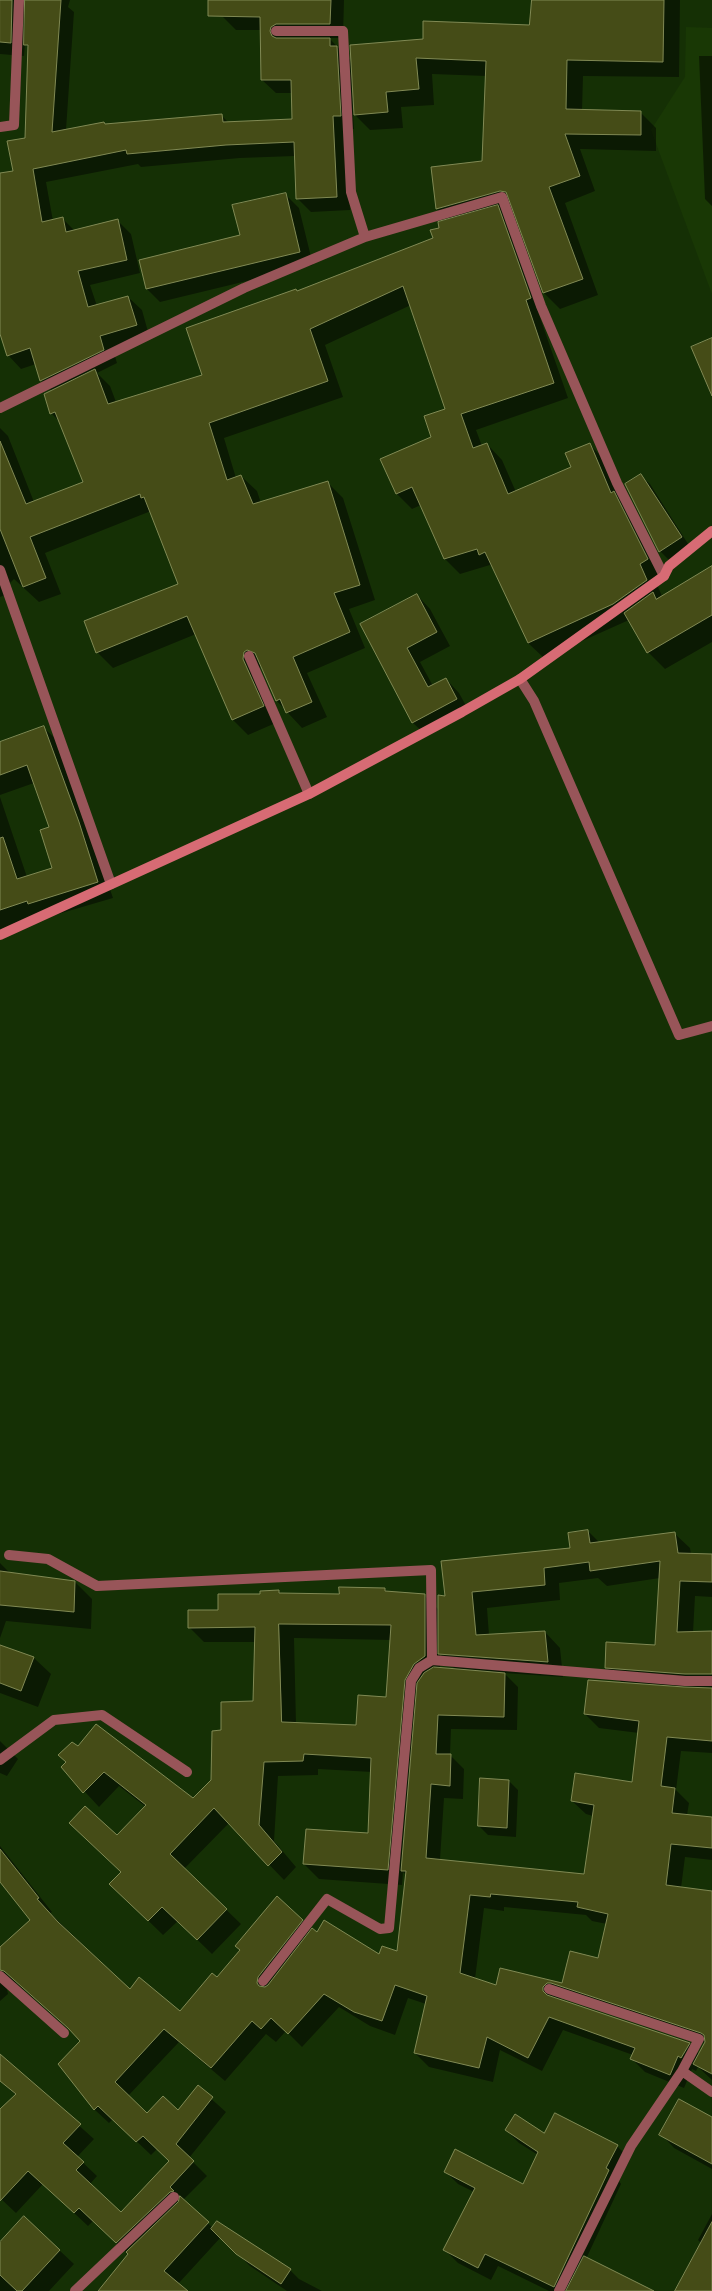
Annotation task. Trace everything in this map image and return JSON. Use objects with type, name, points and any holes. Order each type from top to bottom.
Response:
[{"type":"street","points":[[0,127],[14,125],[19,0]]},
{"type":"street","points":[[276,31],[343,31],[351,192],[364,237]]},
{"type":"street","points":[[0,408],[244,288],[364,237],[502,197],[541,306],[616,483],[664,576]]},
{"type":"street","points":[[0,935],[309,794],[520,679],[664,576],[669,566],[712,531]]},
{"type":"street","points":[[0,570],[111,884]]},
{"type":"street","points":[[249,656],[309,794]]},
{"type":"street","points":[[520,679],[534,701],[679,1035],[712,1026]]},
{"type":"street","points":[[9,1555],[48,1559],[97,1586],[431,1570],[432,1660]]},
{"type":"street","points":[[263,1981],[327,1899],[380,1929],[388,1928],[411,1681],[419,1668],[432,1660],[685,1681],[712,1681]]},
{"type":"street","points":[[0,1760],[54,1720],[102,1715],[187,1772]]},
{"type":"street","points":[[0,1976],[64,2033]]},
{"type":"street","points":[[549,1989],[699,2039],[682,2071],[631,2146],[560,2291]]},
{"type":"street","points":[[682,2071],[712,2092]]},
{"type":"street","points":[[75,2291],[174,2197]]},
{"type":"shaded area","points":[[686,27],[712,28],[712,294],[651,130],[685,77]]},
{"type":"building","points":[[0,0],[12,0],[11,43],[0,42]]},
{"type":"building","points":[[25,0],[61,0],[52,132],[104,122],[105,124],[222,114],[223,122],[292,119],[291,80],[261,80],[260,17],[208,16],[208,0],[331,0],[330,24],[276,24],[271,27],[270,31],[272,36],[276,38],[330,38],[330,46],[337,46],[341,116],[333,116],[337,197],[296,199],[294,142],[226,145],[127,154],[126,150],[33,169],[42,222],[63,217],[66,232],[118,219],[127,260],[78,271],[88,307],[128,296],[137,325],[100,336],[104,350],[40,381],[30,348],[7,356],[0,334],[0,173],[13,171],[7,141],[25,138],[28,45],[24,45]]},
{"type":"building","points":[[532,0],[664,0],[663,62],[567,60],[566,109],[641,111],[641,135],[565,134],[580,176],[549,187],[583,279],[543,293],[506,192],[500,191],[436,209],[431,167],[482,161],[486,61],[416,58],[419,89],[386,92],[388,112],[354,115],[350,45],[423,39],[423,21],[529,25]]},
{"type":"building","points":[[286,193],[300,252],[146,289],[139,260],[240,235],[232,205]]},
{"type":"building","points":[[498,205],[531,298],[526,300],[554,383],[461,414],[473,448],[487,443],[508,494],[571,467],[565,453],[590,443],[611,493],[614,491],[648,559],[640,564],[647,580],[613,604],[528,643],[485,552],[479,555],[477,549],[444,559],[412,487],[396,494],[380,459],[431,437],[424,416],[445,409],[403,286],[310,329],[328,381],[209,423],[227,480],[241,475],[253,504],[328,481],[360,585],[334,593],[350,632],[293,657],[312,702],[286,713],[280,699],[276,701],[255,653],[247,650],[244,652],[243,659],[264,706],[232,720],[187,616],[96,653],[84,621],[178,584],[144,497],[141,498],[140,494],[30,537],[46,578],[23,587],[0,529],[0,441],[26,504],[83,482],[55,412],[50,414],[44,394],[95,369],[108,404],[202,375],[186,328],[296,289],[297,291],[433,238],[430,230],[439,228],[438,222]]},
{"type":"building","points":[[712,338],[712,396],[691,347]]},
{"type":"building","points":[[641,474],[682,537],[659,552],[625,484]]},
{"type":"building","points":[[712,566],[712,615],[647,653],[624,613],[653,592],[656,599]]},
{"type":"building","points":[[417,594],[437,632],[407,648],[428,687],[446,678],[457,699],[412,723],[360,624]]},
{"type":"building","points":[[44,726],[79,822],[98,882],[28,904],[27,901],[0,910],[0,838],[3,837],[17,879],[52,868],[40,830],[49,827],[27,765],[0,775],[0,742]]},
{"type":"building","points":[[588,1530],[590,1543],[675,1532],[678,1553],[712,1554],[712,1582],[680,1581],[677,1632],[712,1631],[712,1674],[685,1674],[605,1668],[606,1642],[655,1645],[660,1561],[590,1571],[589,1562],[544,1568],[545,1585],[472,1592],[476,1635],[545,1631],[548,1662],[438,1654],[438,1595],[445,1596],[441,1561],[570,1548],[568,1533]]},
{"type":"building","points":[[0,1571],[75,1581],[74,1612],[0,1605]]},
{"type":"building","points":[[339,1587],[385,1588],[385,1591],[425,1594],[425,1656],[414,1664],[405,1680],[388,1870],[303,1864],[306,1829],[368,1833],[371,1758],[304,1754],[303,1761],[264,1762],[259,1825],[282,1852],[268,1866],[214,1808],[170,1854],[227,1909],[197,1940],[162,1907],[148,1921],[109,1884],[121,1872],[69,1823],[85,1806],[117,1835],[146,1805],[104,1772],[83,1793],[61,1767],[66,1762],[58,1755],[72,1742],[78,1746],[96,1724],[193,1798],[211,1780],[212,1731],[221,1730],[221,1702],[253,1701],[255,1627],[188,1628],[188,1610],[218,1610],[218,1594],[260,1594],[260,1591],[279,1590],[279,1593],[339,1594]],"holes":[[[279,1624],[391,1625],[386,1697],[358,1695],[356,1725],[282,1722]]]},
{"type":"building","points":[[0,1645],[34,1657],[21,1691],[0,1683]]},
{"type":"building","points":[[434,1667],[505,1673],[504,1717],[438,1715],[436,1754],[451,1754],[450,1786],[431,1784],[426,1858],[584,1874],[594,1805],[571,1801],[575,1773],[632,1782],[639,1721],[584,1714],[588,1680],[712,1688],[712,1741],[667,1737],[661,1786],[675,1788],[672,1813],[712,1817],[712,1848],[671,1844],[666,1885],[712,1891],[712,2074],[693,2064],[705,2042],[704,2035],[701,2033],[551,1983],[547,1983],[543,1987],[543,1991],[547,1995],[690,2043],[681,2058],[678,2056],[670,2075],[630,2059],[635,2048],[549,2017],[528,2058],[487,2037],[479,2068],[414,2053],[427,1996],[395,1985],[382,2021],[354,2012],[324,1994],[288,2034],[271,2018],[261,2029],[252,2021],[211,2068],[164,2029],[115,2082],[147,2113],[163,2096],[178,2110],[198,2085],[213,2097],[176,2144],[194,2161],[170,2187],[174,2191],[170,2192],[116,2243],[79,2208],[74,2213],[28,2171],[0,2201],[0,2109],[16,2094],[0,2081],[0,2054],[81,2124],[63,2143],[84,2162],[76,2170],[121,2212],[169,2161],[143,2136],[136,2142],[98,2106],[94,2110],[58,2064],[80,2041],[68,2028],[4,1971],[0,1970],[0,1947],[30,1920],[0,1882],[0,1849],[39,1898],[37,1899],[58,1922],[130,1989],[139,1977],[180,2011],[212,1973],[217,1977],[240,1950],[235,1946],[277,1896],[303,1920],[258,1977],[257,1983],[259,1986],[265,1987],[268,1985],[312,1928],[317,1932],[324,1920],[379,1954],[382,1946],[397,1951],[406,1871],[401,1871],[417,1683],[424,1673]],"holes":[[[491,1894],[578,1902],[577,1907],[608,1914],[598,1958],[570,1951],[562,1983],[500,1968],[496,1985],[460,1973],[470,1895],[490,1897]]]},
{"type":"building","points":[[480,1778],[509,1780],[507,1828],[478,1826]]},
{"type":"building","points":[[679,2099],[712,2117],[712,2164],[659,2135]]},
{"type":"building","points":[[555,2113],[618,2145],[606,2168],[609,2170],[554,2287],[485,2254],[478,2268],[443,2250],[475,2188],[444,2172],[455,2149],[523,2184],[538,2152],[505,2130],[515,2114],[544,2133]]},
{"type":"building","points":[[180,2196],[209,2222],[164,2271],[188,2291],[98,2291],[128,2254],[126,2252],[178,2202]]},
{"type":"building","points":[[24,2216],[60,2250],[22,2291],[17,2291],[0,2275],[0,2242]]},
{"type":"building","points":[[217,2221],[291,2269],[281,2284],[236,2254],[211,2229]]},
{"type":"building","points":[[712,2222],[712,2291],[675,2291]]},
{"type":"building","points":[[584,2256],[654,2291],[566,2291]]}]
